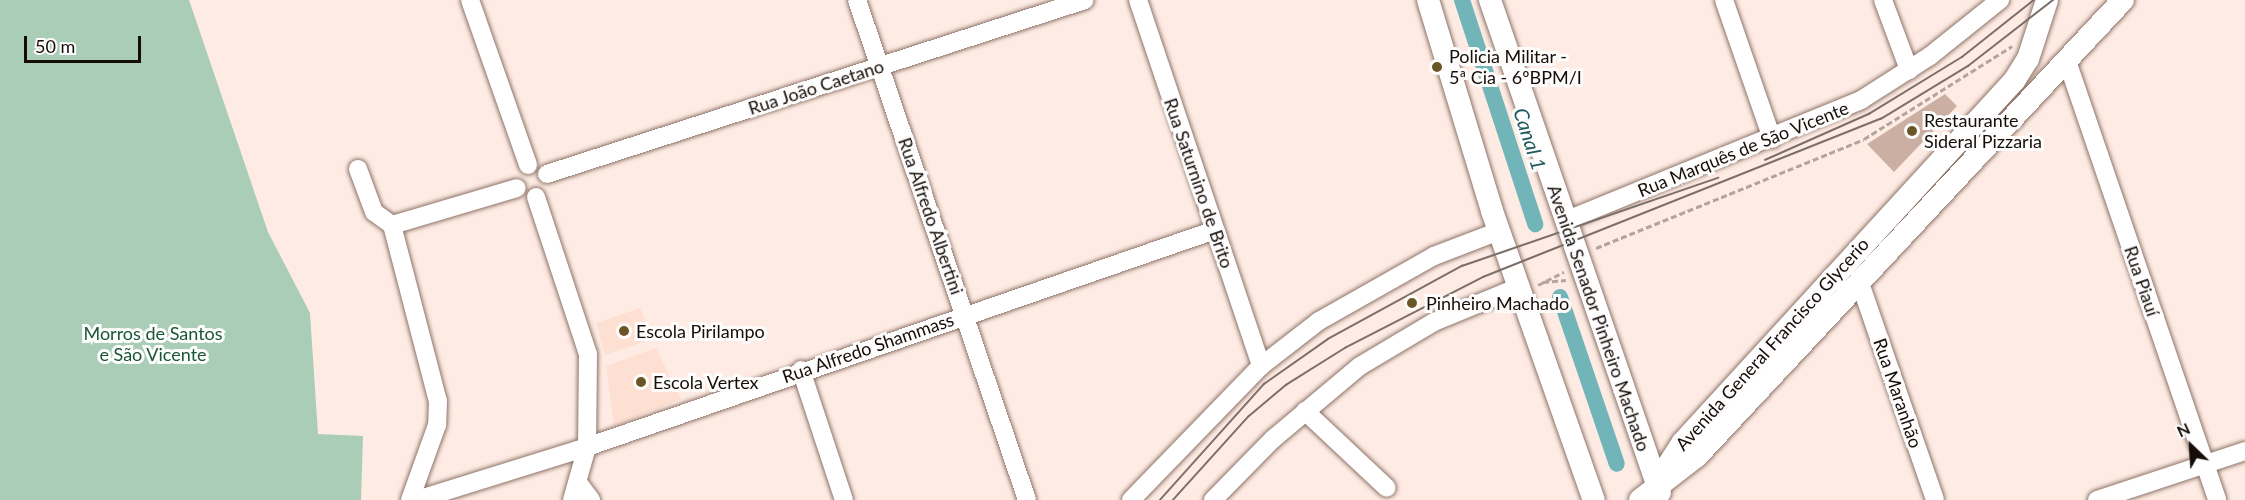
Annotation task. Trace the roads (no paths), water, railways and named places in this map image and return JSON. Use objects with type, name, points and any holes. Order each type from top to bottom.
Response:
[{"type":"main road","points":[[1428,0],[1499,231],[1527,289],[1594,500]]},
{"type":"main road","name":"Avenida Senador Pinheiro Machado","points":[[1490,0],[1565,221],[1572,269],[1659,492]]},
{"type":"main road","name":"Avenida General Francisco Glycerio","points":[[1659,492],[1683,442],[1911,187],[2014,81],[2028,58],[2048,0]]},
{"type":"main road","name":"Avenida General Francisco Glycerio","points":[[1659,492],[1697,456],[1861,286],[2123,0]]},
{"type":"main road","points":[[1861,286],[1858,262],[1911,187]]},
{"type":"main road","points":[[1640,500],[1659,492]]},
{"type":"street","points":[[470,0],[528,165],[547,174],[547,188],[536,197]]},
{"type":"street","name":"Rua Alfredo Albertini","points":[[857,0],[1027,500]]},
{"type":"street","name":"Rua João Caetano","points":[[547,174],[1085,0]]},
{"type":"street","name":"Rua Saturnino de Brito","points":[[1138,0],[1261,366]]},
{"type":"street","points":[[1724,0],[1772,139]]},
{"type":"street","points":[[1883,0],[1910,70]]},
{"type":"street","name":"Rua Marquês de São Vicente","points":[[1565,221],[1772,139],[1853,104],[1910,70],[2000,0]]},
{"type":"street","name":"Rua Piauí","points":[[2067,61],[2217,500]]},
{"type":"street","points":[[517,188],[518,174],[528,165]]},
{"type":"street","points":[[358,169],[374,212],[392,225],[438,401],[437,425],[410,500]]},
{"type":"street","points":[[392,225],[517,188],[536,197],[588,354],[587,447],[576,492],[591,500]]},
{"type":"street","name":"Rua Alfredo Shammass","points":[[417,500],[587,447],[801,370],[1215,230]]},
{"type":"street","points":[[1131,500],[1261,366],[1319,321],[1387,282],[1499,231]]},
{"type":"street","name":"Rua Maranhão","points":[[1861,286],[1935,500]]},
{"type":"street","points":[[1213,500],[1305,411],[1383,351],[1434,322],[1527,289]]},
{"type":"street","points":[[801,370],[844,500]]},
{"type":"street","points":[[1305,411],[1387,488]]},
{"type":"street","points":[[2097,500],[2205,463],[2245,452]]},
{"type":"waterway","name":"Canal 1","points":[[1462,0],[1535,224]]},
{"type":"waterway","name":"Canal 1","points":[[1560,297],[1617,464]]},
{"type":"tram line","points":[[1765,160],[1869,114],[1962,57],[2034,0]]},
{"type":"tram line","points":[[1173,500],[1249,416],[1286,385],[1345,348],[1483,277],[1881,119],[1968,66],[2053,0]]},
{"type":"tram line","points":[[1160,500],[1264,384],[1328,339],[1462,266],[1718,178]]},
{"type":"place","name":"Policia Militar - 5ª Cia - 6ºBPM/I","points":[[1437,67]]},
{"type":"place","name":"Restaurante Sideral Pizzaria","points":[[1912,131]]},
{"type":"place","name":"Pinheiro Machado","points":[[1412,303]]},
{"type":"place","name":"Escola Pirilampo","points":[[624,331]]},
{"type":"place","name":"Escola Vertex","points":[[641,382]]},
{"type":"park label","name":"Morros de Santos e São Vicente","points":[[153,344]]}]
